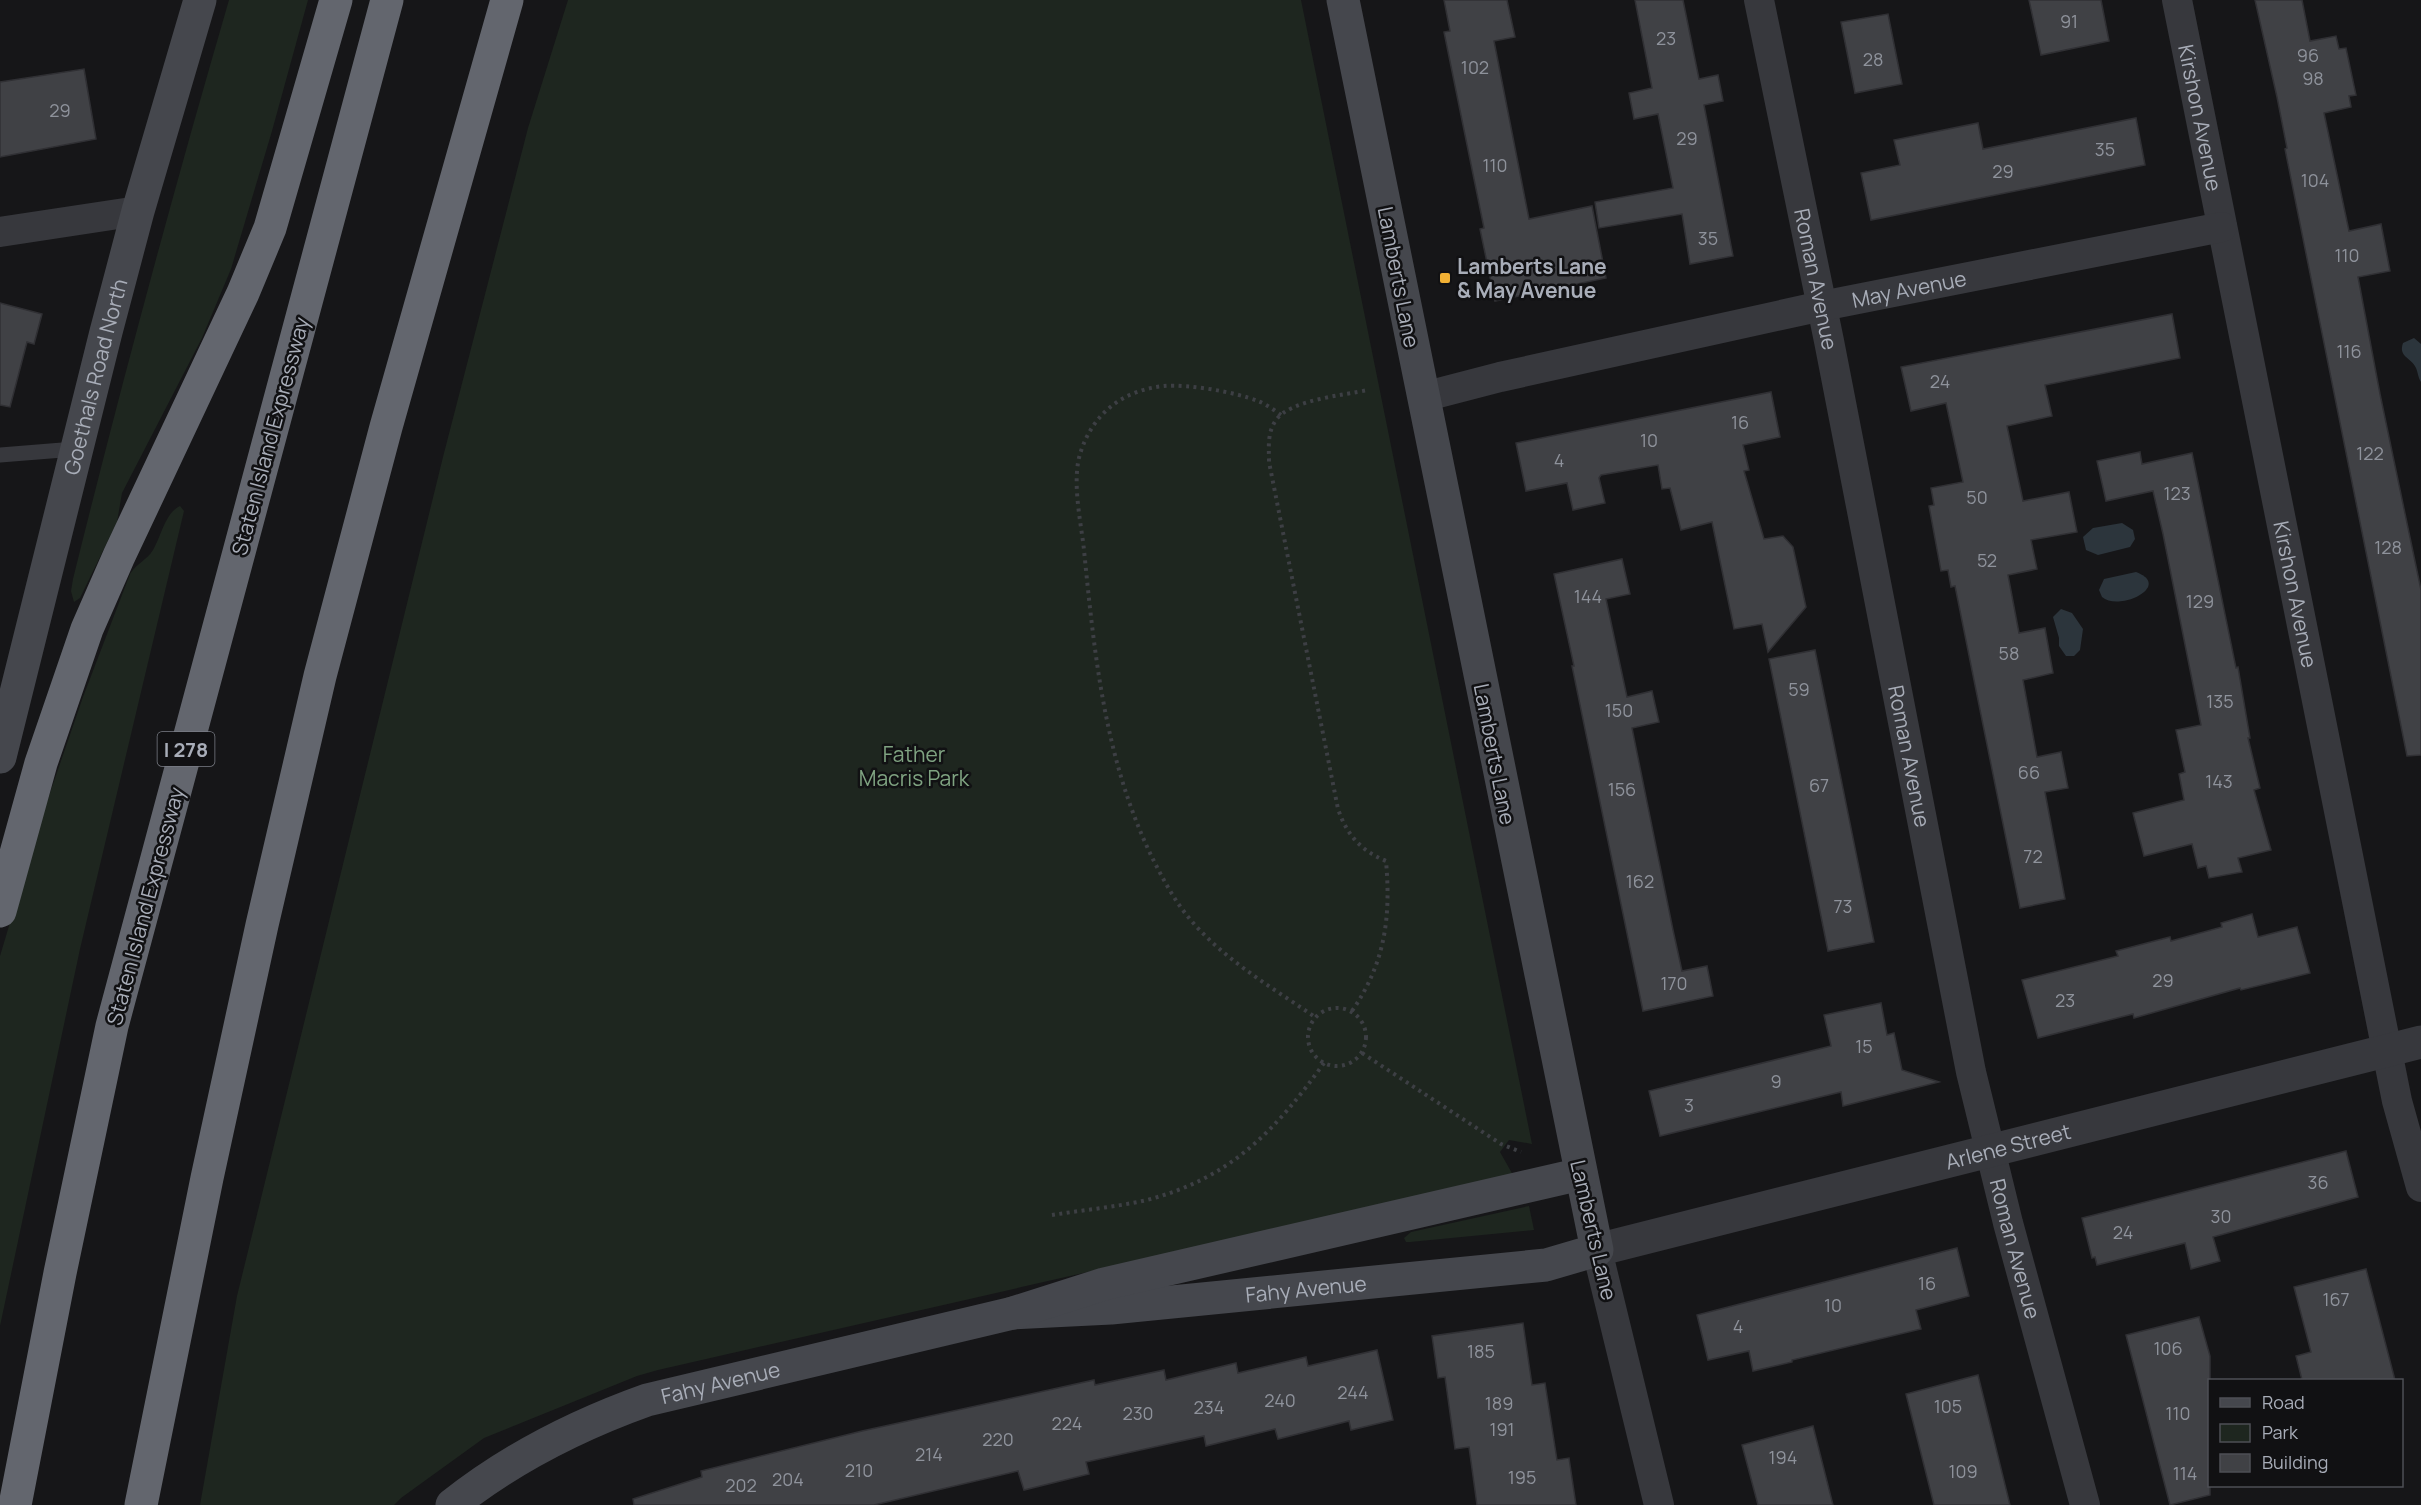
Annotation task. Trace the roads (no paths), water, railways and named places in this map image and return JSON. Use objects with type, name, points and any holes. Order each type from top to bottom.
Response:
[{"type":"highway","points":[[0,911],[41,763],[87,629],[238,303],[270,228],[336,0]]},
{"type":"highway","name":"Staten Island Expressway","points":[[15,1505],[60,1273],[112,1026],[387,0]]},
{"type":"highway","points":[[141,1505],[209,1167],[320,676],[386,427],[507,0]]},
{"type":"main road","name":"Goethals Road North","points":[[0,758],[75,449],[138,211],[200,0]]},
{"type":"main road","name":"Lamberts Lane","points":[[1343,0],[1597,1250]]},
{"type":"main road","name":"Fahy Avenue","points":[[452,1505],[493,1476],[569,1432],[647,1400],[1013,1313],[1104,1284],[1581,1174]]},
{"type":"main road","name":"Fahy Avenue","points":[[1013,1313],[1111,1308],[1546,1265],[1597,1250]]},
{"type":"street","name":"Roman Avenue","points":[[1759,0],[1822,306],[1971,1072],[2011,1234],[2085,1505]]},
{"type":"street","name":"Kirshon Avenue","points":[[2177,0],[2397,1101],[2421,1187]]},
{"type":"street","points":[[0,232],[138,211]]},
{"type":"street","name":"May Avenue","points":[[1423,397],[1477,382],[1822,306],[2222,227]]},
{"type":"street","name":"Arlene Street","points":[[1597,1250],[2421,1042]]},
{"type":"street","name":"Lamberts Lane","points":[[1597,1250],[1659,1505]]},
{"type":"lane","points":[[0,454],[75,449]]},
{"type":"place","name":"Lamberts Lane & May Avenue","points":[[1445,278]]},
{"type":"park label","name":"Father Macris Park","points":[[914,766]]}]
